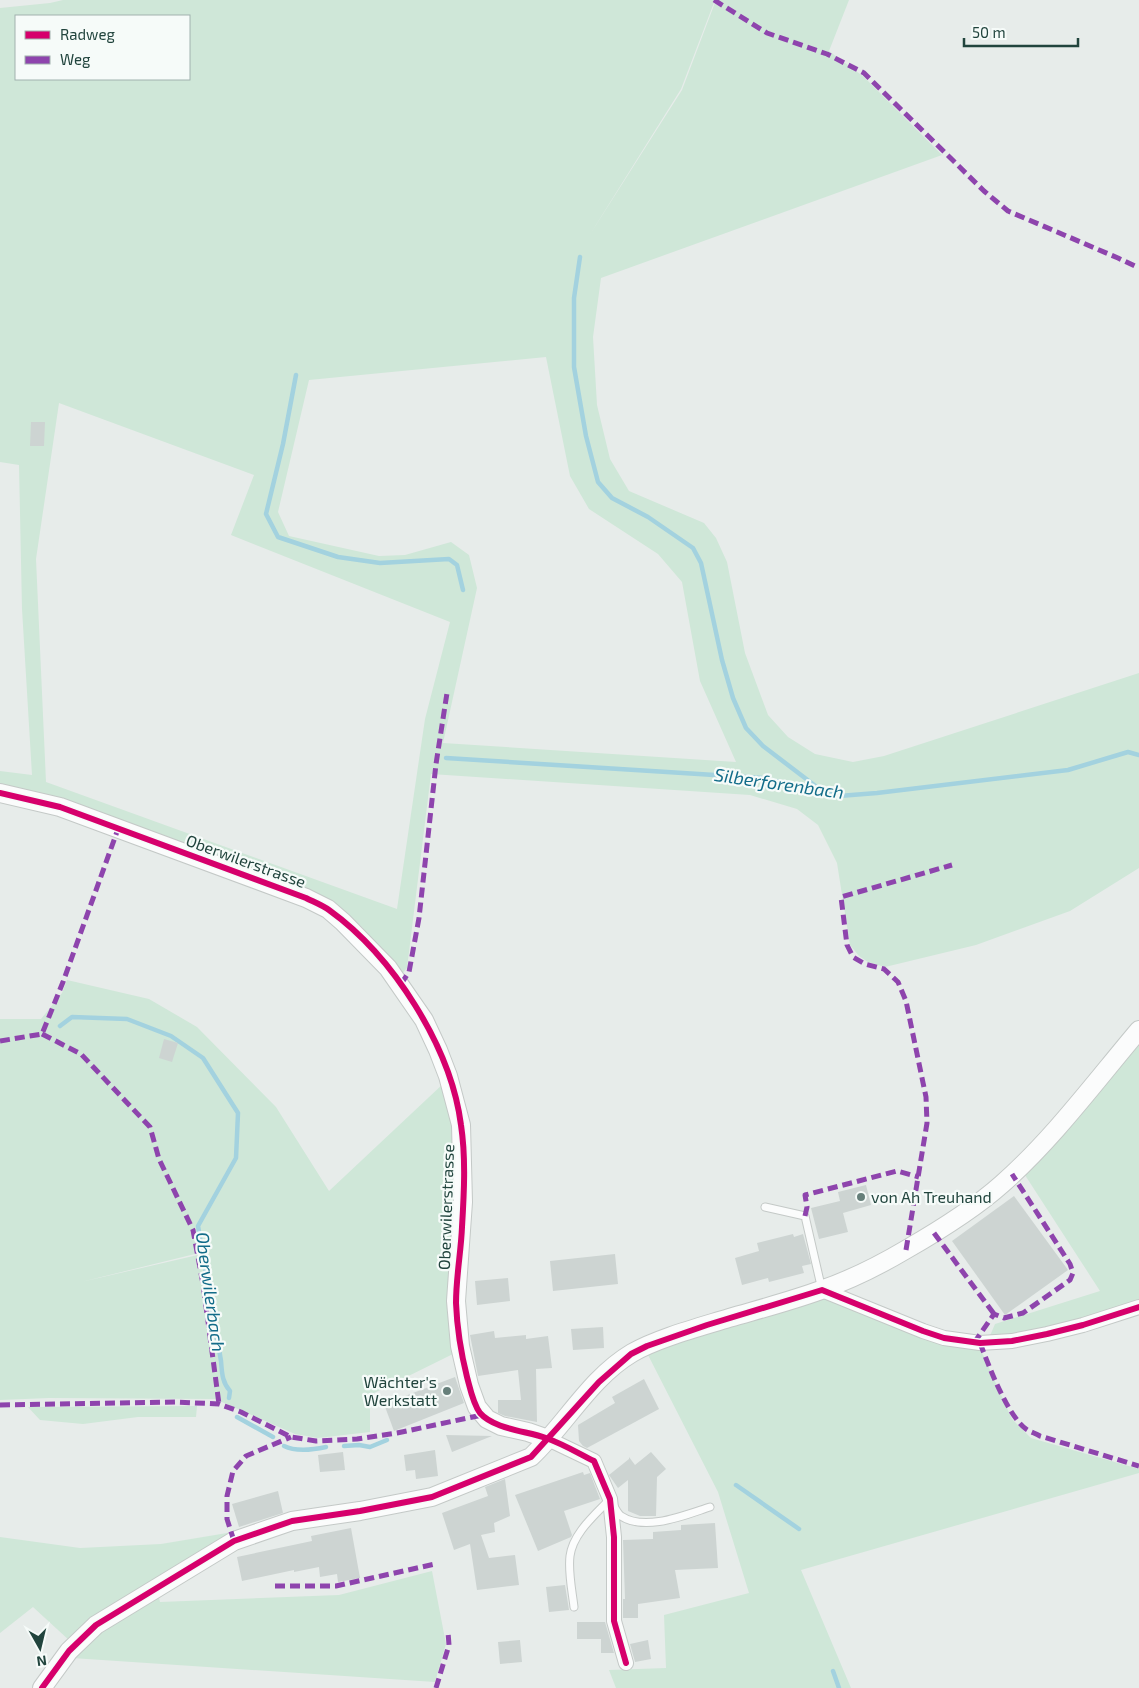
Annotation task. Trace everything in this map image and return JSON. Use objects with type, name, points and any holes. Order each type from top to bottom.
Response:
[{"type":"street","name":"Oberwilerstrasse","points":[[0,793],[60,807],[306,898],[328,909],[388,968],[424,1020],[448,1076],[461,1125],[463,1202],[456,1301],[460,1346],[475,1402],[480,1412],[493,1423],[548,1439],[594,1462],[610,1499],[614,1537],[614,1621],[626,1663]]},
{"type":"street","points":[[42,1688],[69,1651],[96,1625],[234,1541],[292,1521],[360,1511],[432,1497],[531,1457],[586,1394],[614,1367],[631,1354],[647,1346],[707,1325],[822,1290],[856,1276],[906,1250],[946,1226],[1002,1184],[1051,1135],[1139,1030]]},
{"type":"street","points":[[822,1290],[923,1331],[944,1338],[980,1343],[1012,1341],[1047,1334],[1083,1325],[1139,1307]]},
{"type":"lane","points":[[764,1207],[804,1216],[822,1290]]},
{"type":"lane","points":[[574,1607],[570,1555],[576,1538],[610,1499],[620,1515],[638,1522],[666,1521],[710,1507]]},
{"type":"green space","points":[[63,0],[715,0],[681,89],[589,236],[682,90],[716,0],[849,0],[829,51],[864,77],[942,155],[601,278],[593,337],[597,405],[610,459],[629,491],[704,523],[716,538],[727,562],[745,653],[768,715],[788,737],[815,754],[853,762],[884,756],[1139,673],[1139,868],[1070,911],[976,945],[885,967],[868,962],[859,956],[850,945],[837,863],[818,825],[797,809],[750,795],[431,774],[407,968],[400,976],[362,927],[336,906],[0,788],[0,771],[32,775],[22,609],[19,465],[0,462],[0,8]],"holes":[[[546,357],[570,476],[589,509],[658,554],[682,582],[700,681],[736,762],[443,743],[477,588],[469,555],[451,542],[405,555],[379,556],[289,536],[278,512],[309,380]],[[59,403],[254,475],[231,535],[450,622],[425,719],[397,909],[46,782],[36,559]]]},
{"type":"green space","points":[[67,980],[149,999],[197,1027],[276,1107],[329,1191],[444,1083],[455,1126],[453,1354],[370,1395],[370,1432],[318,1438],[295,1434],[215,1399],[49,1398],[0,1400],[0,1019],[41,1019],[62,993]],"holes":[[[203,1252],[202,1254],[81,1282]]]},
{"type":"green space","points":[[1139,1039],[1139,1302],[1082,1321],[989,1338],[995,1324],[1100,1291],[1023,1172]]},
{"type":"green space","points":[[821,1295],[980,1348],[1012,1419],[1031,1438],[1139,1469],[1139,1473],[801,1570],[851,1688],[616,1688],[609,1670],[666,1668],[664,1615],[749,1593],[718,1492],[647,1353]]},
{"type":"green space","points":[[197,1406],[196,1417],[138,1417],[83,1424],[40,1420],[28,1407]]},
{"type":"green space","points":[[227,1533],[229,1539],[88,1625],[85,1622],[87,1626],[70,1641],[33,1607],[0,1633],[0,1537],[80,1548],[161,1544]]},
{"type":"green space","points":[[432,1571],[446,1644],[435,1682],[72,1658],[100,1628],[158,1593],[160,1602],[339,1595]]},
{"type":"building","points":[[31,422],[45,422],[44,446],[30,446]]},
{"type":"building","points":[[164,1039],[178,1043],[172,1062],[159,1058]]},
{"type":"building","points":[[866,1185],[871,1205],[843,1213],[848,1232],[819,1239],[811,1208],[840,1201],[838,1192]]},
{"type":"building","points":[[1014,1196],[1068,1270],[1005,1315],[952,1241]]},
{"type":"building","points":[[793,1234],[794,1237],[803,1234],[811,1264],[802,1266],[804,1273],[769,1282],[768,1278],[742,1285],[735,1258],[759,1251],[757,1243]]},
{"type":"building","points":[[615,1254],[618,1284],[553,1291],[550,1261]]},
{"type":"building","points":[[508,1278],[510,1301],[477,1305],[475,1281]]},
{"type":"building","points":[[603,1327],[604,1348],[573,1350],[571,1329]]},
{"type":"building","points":[[494,1331],[495,1338],[526,1335],[526,1339],[548,1336],[552,1368],[536,1369],[537,1422],[498,1413],[498,1400],[521,1400],[518,1370],[478,1376],[470,1335]]},
{"type":"building","points":[[455,1377],[464,1403],[394,1431],[384,1404]]},
{"type":"building","points":[[644,1379],[659,1409],[587,1448],[583,1446],[579,1441],[578,1425],[615,1403],[612,1397]]},
{"type":"building","points":[[446,1435],[492,1436],[452,1452]]},
{"type":"building","points":[[435,1450],[438,1476],[416,1479],[415,1470],[406,1471],[404,1455]]},
{"type":"building","points":[[343,1452],[345,1470],[320,1472],[318,1455]]},
{"type":"building","points":[[651,1452],[666,1469],[657,1477],[656,1516],[640,1516],[628,1511],[628,1480],[618,1488],[609,1475],[629,1457],[635,1465]]},
{"type":"building","points":[[583,1472],[584,1475],[590,1473],[600,1499],[564,1511],[571,1537],[538,1551],[515,1495]]},
{"type":"building","points":[[505,1479],[510,1516],[494,1523],[495,1532],[481,1535],[489,1558],[515,1555],[519,1585],[477,1590],[470,1544],[454,1550],[442,1513],[488,1496],[485,1487]]},
{"type":"building","points":[[278,1491],[283,1513],[239,1527],[232,1504]]},
{"type":"building","points":[[715,1523],[718,1568],[675,1570],[680,1598],[638,1604],[638,1618],[623,1618],[623,1599],[625,1599],[623,1540],[653,1539],[653,1532],[681,1530],[681,1525]]},
{"type":"building","points":[[351,1528],[360,1578],[338,1582],[337,1574],[320,1577],[319,1567],[294,1572],[294,1570],[242,1581],[237,1557],[312,1541],[311,1536]]},
{"type":"building","points":[[565,1585],[569,1610],[549,1612],[546,1587]]},
{"type":"building","points":[[577,1622],[605,1622],[614,1653],[601,1653],[601,1639],[577,1639]]},
{"type":"building","points":[[520,1640],[522,1662],[500,1664],[498,1642]]},
{"type":"building","points":[[648,1640],[651,1659],[635,1662],[630,1644]]},
{"type":"waterway","points":[[580,257],[574,298],[574,367],[586,436],[598,482],[612,498],[648,517],[693,548],[701,563],[722,660],[733,698],[746,728],[763,746],[822,791]]},
{"type":"waterway","points":[[296,375],[283,444],[266,514],[278,537],[338,557],[380,563],[449,559],[457,565],[463,590]]},
{"type":"waterway","name":"Silberforenbach","points":[[446,758],[762,778],[839,796],[1068,770],[1128,752],[1139,755]]},
{"type":"waterway","name":"Oberwilerbach","points":[[60,1026],[72,1017],[127,1019],[171,1036],[203,1058],[238,1113],[236,1158],[198,1226],[222,1373],[225,1384],[230,1391],[229,1398]]},
{"type":"waterway","name":"Oberwilerbach","points":[[237,1417],[273,1437]]},
{"type":"waterway","name":"Oberwilerbach","points":[[344,1446],[359,1445],[370,1447],[387,1440]]},
{"type":"waterway","name":"Oberwilerbach","points":[[284,1446],[304,1450],[326,1447]]},
{"type":"waterway","name":"Oberwilerbach","points":[[736,1485],[799,1529]]},
{"type":"waterway","name":"Oberwilerbach","points":[[833,1671],[839,1688]]},
{"type":"marked path","points":[[714,0],[767,33],[827,54],[864,73],[984,191],[1008,211],[1139,268]]},
{"type":"marked path","points":[[401,984],[409,972],[419,918],[436,764],[447,693]]},
{"type":"marked path","points":[[0,1041],[42,1034],[63,982],[118,829]]},
{"type":"marked path","points":[[906,1250],[927,1123],[926,1097],[906,1001],[898,982],[884,969],[865,964],[853,957],[847,945],[841,897],[952,865]]},
{"type":"marked path","points":[[42,1034],[81,1054],[150,1127],[159,1159],[193,1230],[203,1284],[219,1404]]},
{"type":"marked path","points":[[805,1216],[807,1207],[805,1195],[897,1171],[919,1177]]},
{"type":"marked path","points":[[974,1343],[994,1314],[1004,1318],[1023,1313],[1070,1280],[1073,1273],[1070,1264],[1012,1174]]},
{"type":"marked path","points":[[934,1233],[994,1314]]},
{"type":"marked path","points":[[980,1343],[1005,1402],[1026,1429],[1040,1436],[1139,1466]]},
{"type":"marked path","points":[[0,1405],[175,1402],[219,1404],[241,1412],[291,1437],[316,1441],[357,1439],[397,1433],[482,1415]]},
{"type":"marked path","points":[[234,1541],[227,1519],[227,1496],[233,1471],[246,1456],[291,1437]]},
{"type":"marked path","points":[[275,1586],[336,1586],[435,1564]]},
{"type":"marked path","points":[[436,1688],[449,1645],[448,1632]]},
{"type":"cycle path","points":[[0,793],[60,807],[321,905],[353,929],[396,978],[432,1035],[455,1095],[461,1125],[464,1150],[464,1189],[456,1303],[461,1350],[474,1401],[480,1413],[493,1423],[552,1440],[594,1461],[610,1499],[614,1537],[614,1621],[626,1663]]},
{"type":"cycle path","points":[[42,1688],[69,1651],[96,1625],[234,1541],[292,1521],[360,1511],[432,1497],[531,1457],[599,1382],[631,1354],[647,1346],[707,1325],[822,1290],[923,1331],[944,1338],[980,1343],[1012,1341],[1047,1334],[1083,1325],[1139,1307]]},
{"type":"place","name":"von Ah Treuhand","points":[[861,1197]]},
{"type":"place","name":"Wächter's Werkstatt","points":[[447,1391]]}]
